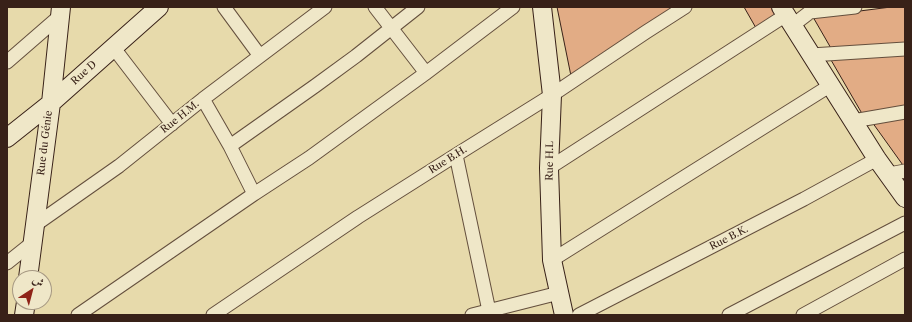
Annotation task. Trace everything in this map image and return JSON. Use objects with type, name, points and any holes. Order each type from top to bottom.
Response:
[{"type":"street","name":"Rue D","points":[[7,138],[51,103],[159,7]]},
{"type":"street","points":[[224,7],[260,56]]},
{"type":"street","name":"Rue H.M.","points":[[35,224],[119,166],[203,99],[325,7]]},
{"type":"street","points":[[374,7],[426,73]]},
{"type":"street","points":[[230,146],[321,82],[418,7]]},
{"type":"street","points":[[78,315],[309,158],[426,73],[513,7]]},
{"type":"street","name":"Rue H.L","points":[[542,7],[552,95],[549,168],[552,260],[564,315]]},
{"type":"street","name":"Rue B.H.","points":[[213,315],[358,217],[552,95],[685,7]]},
{"type":"street","points":[[549,168],[786,16],[855,7]]},
{"type":"street","points":[[7,62],[60,11]]},
{"type":"street","name":"Rue du Génie","points":[[29,270],[51,103],[60,11]]},
{"type":"street","points":[[786,16],[877,159],[897,173],[905,198]]},
{"type":"street","points":[[113,47],[172,124]]},
{"type":"street","points":[[811,55],[905,49]]},
{"type":"street","points":[[552,260],[831,85]]},
{"type":"street","points":[[203,99],[230,146],[254,194]]},
{"type":"street","points":[[853,121],[905,112]]},
{"type":"street","points":[[456,155],[489,311]]},
{"type":"street","name":"Rue B.K.","points":[[579,315],[797,203],[877,159]]},
{"type":"street","points":[[729,315],[905,223]]},
{"type":"street","points":[[7,262],[32,243]]},
{"type":"street","points":[[803,315],[905,259]]},
{"type":"street","points":[[472,315],[559,293]]},
{"type":"building","points":[[557,7],[676,7],[571,76]]},
{"type":"building","points":[[744,7],[779,7],[782,11],[756,28]]},
{"type":"building","points":[[891,7],[905,7],[905,45],[832,50],[813,17]]},
{"type":"building","points":[[905,55],[905,109],[864,117],[831,60]]},
{"type":"building","points":[[905,116],[905,168],[872,122]]}]
